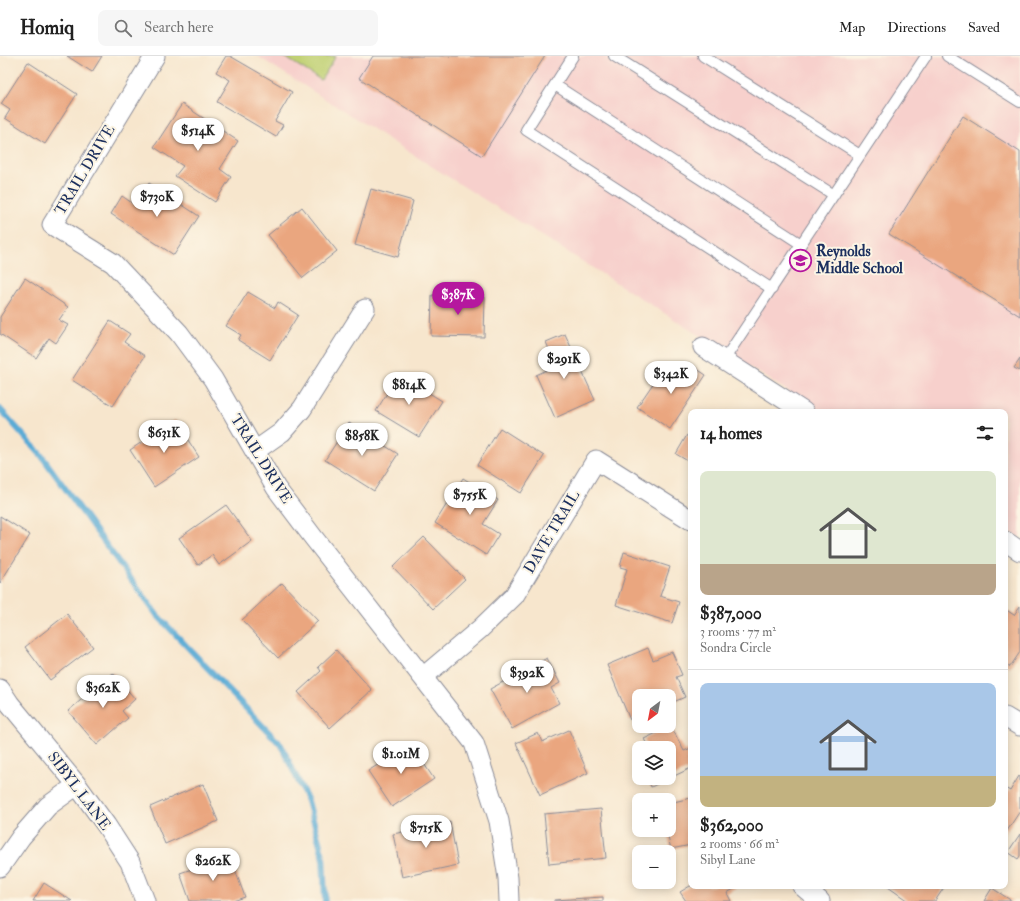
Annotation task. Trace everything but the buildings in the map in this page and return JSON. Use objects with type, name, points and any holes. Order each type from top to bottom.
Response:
[{"type":"street","name":"TRAIL DRIVE","points":[[155,56],[52,225],[113,263],[179,333],[213,379],[276,488],[474,743],[499,821],[508,878],[509,901]]},
{"type":"street","points":[[255,451],[282,432],[302,409],[365,309]]},
{"type":"street","points":[[703,347],[799,409]]},
{"type":"street","name":"DAVE TRAIL","points":[[423,677],[480,629],[514,596],[596,460],[688,518]]},
{"type":"street","points":[[1008,543],[1020,551]]},
{"type":"street","name":"SIBYL LANE","points":[[0,689],[10,704],[77,785],[106,825],[130,862],[145,901]]},
{"type":"street","points":[[1008,719],[1020,726]]},
{"type":"street","points":[[0,867],[21,837],[48,806],[77,785]]},
{"type":"street","points":[[806,889],[820,901]]},
{"type":"lane","points":[[573,56],[526,130],[772,289]]},
{"type":"lane","points":[[614,56],[834,195]]},
{"type":"lane","points":[[703,56],[860,155]]},
{"type":"lane","points":[[724,360],[926,56]]},
{"type":"lane","points":[[947,56],[1020,102]]},
{"type":"lane","points":[[555,85],[801,244]]},
{"type":"shaded area","name":"Reynolds Middle School","points":[[257,56],[1020,56],[1020,538],[1008,530],[1008,409],[816,409]]},
{"type":"green space","points":[[283,56],[336,56],[321,80]]},
{"type":"waterway","points":[[0,409],[41,455],[157,615],[281,745],[308,801],[323,856],[325,901]]},
{"type":"place","name":"Reynolds Middle School","points":[[800,260]]}]
